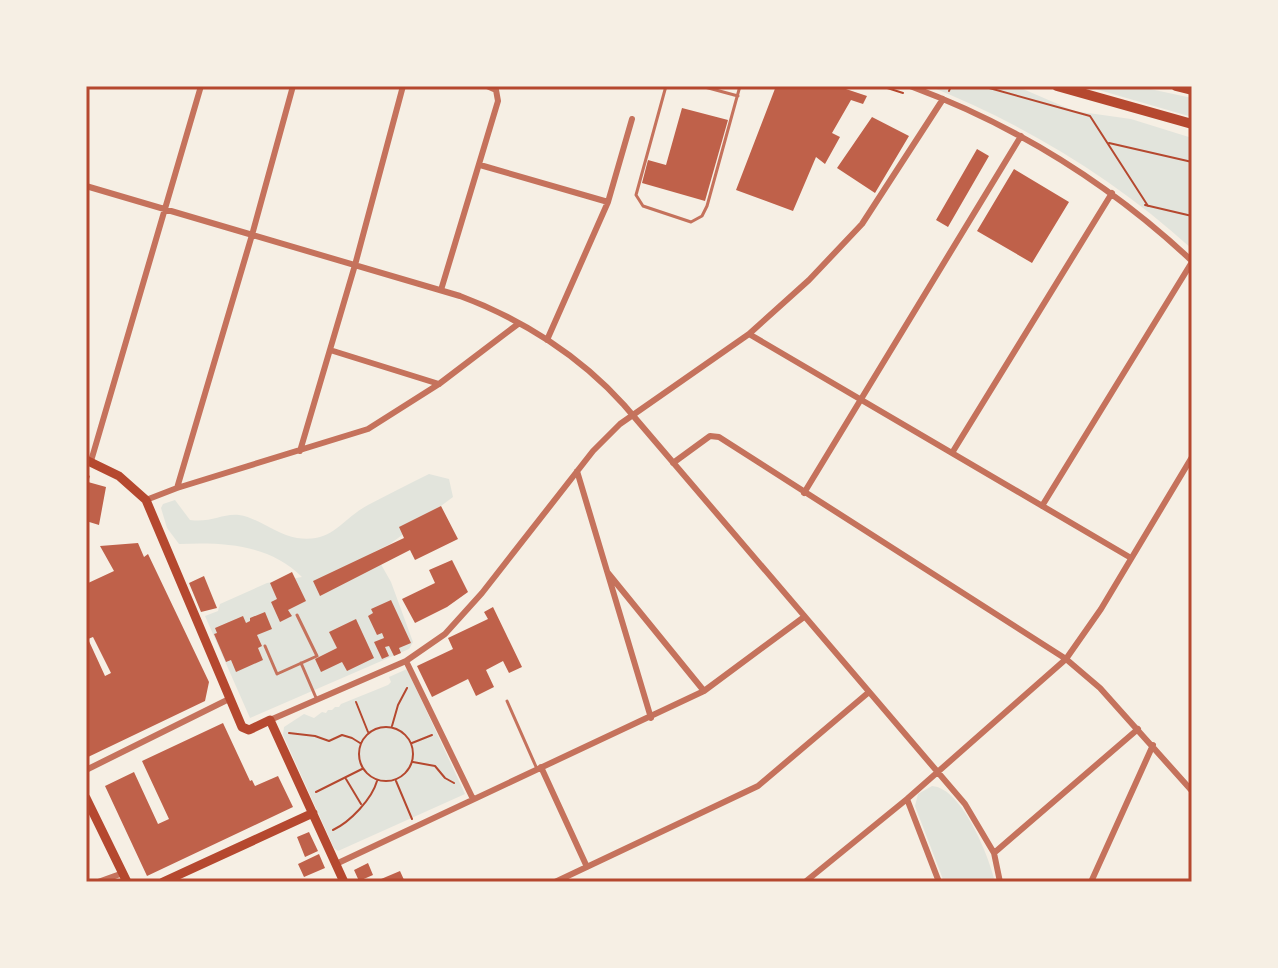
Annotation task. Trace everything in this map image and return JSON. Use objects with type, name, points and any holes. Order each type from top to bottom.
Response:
[{"type":"highway","points":[[1057,86],[1192,124]]},
{"type":"highway","points":[[1176,86],[1192,90]]},
{"type":"main road","points":[[88,461],[119,476],[146,500],[244,729],[270,720],[344,882]]},
{"type":"main road","points":[[86,798],[125,877]]},
{"type":"main road","points":[[163,882],[313,813]]},
{"type":"street","points":[[88,461],[201,86]]},
{"type":"street","points":[[177,488],[293,86]]},
{"type":"street","points":[[300,451],[355,265],[403,86]]},
{"type":"street","points":[[441,290],[498,101],[496,90],[487,86]]},
{"type":"street","points":[[910,86],[1021,136],[1112,193],[1192,261],[1042,506]]},
{"type":"street","points":[[270,720],[406,661],[433,644],[457,621],[593,451],[633,415],[749,334],[809,280],[862,224],[943,99]]},
{"type":"street","points":[[547,340],[608,202],[632,119]]},
{"type":"street","points":[[804,493],[1021,136]]},
{"type":"street","points":[[480,165],[608,202]]},
{"type":"street","points":[[86,186],[475,302],[547,340],[599,377],[965,804],[994,853],[1000,882]]},
{"type":"street","points":[[952,453],[1112,193]]},
{"type":"street","points":[[146,500],[368,429],[439,384],[518,324]]},
{"type":"street","points":[[749,334],[1131,558]]},
{"type":"street","points":[[330,350],[439,384]]},
{"type":"street","points":[[673,463],[715,435],[1066,659],[1100,688],[1192,791]]},
{"type":"street","points":[[805,882],[816,879],[1066,659],[1101,609],[1192,457]]},
{"type":"street","points":[[577,471],[651,718]]},
{"type":"street","points":[[606,570],[704,691]]},
{"type":"street","points":[[336,864],[415,827],[471,796],[651,718],[704,691],[804,617]]},
{"type":"street","points":[[406,661],[471,796]]},
{"type":"street","points":[[555,882],[758,786],[869,692]]},
{"type":"street","points":[[86,770],[229,699]]},
{"type":"street","points":[[994,853],[1138,729]]},
{"type":"street","points":[[1091,882],[1153,745]]},
{"type":"street","points":[[539,768],[587,867]]},
{"type":"street","points":[[907,799],[939,882]]},
{"type":"street","points":[[98,882],[125,877]]},
{"type":"lane","points":[[666,86],[636,195],[643,206],[691,222],[702,216],[707,206],[740,86]]},
{"type":"lane","points":[[701,86],[738,96]]},
{"type":"lane","points":[[265,646],[277,674],[317,656],[297,615]]},
{"type":"lane","points":[[301,663],[317,700]]},
{"type":"lane","points":[[507,701],[539,768]]},
{"type":"path","points":[[881,86],[911,96]]},
{"type":"path","points":[[949,91],[951,86]]},
{"type":"path","points":[[982,86],[1090,116],[1147,205],[1192,216]]},
{"type":"path","points":[[1108,143],[1192,162]]},
{"type":"path","points":[[391,728],[398,705],[414,677]]},
{"type":"path","points":[[356,702],[368,733]]},
{"type":"path","points":[[391,728],[403,733],[411,744],[412,762],[408,770],[395,779],[378,780],[363,768],[359,756],[361,744],[375,729],[391,728]]},
{"type":"path","points":[[411,744],[440,732]]},
{"type":"path","points":[[289,733],[329,741],[342,735],[361,744]]},
{"type":"path","points":[[412,762],[435,766],[445,778],[471,796]]},
{"type":"path","points":[[316,792],[363,768]]},
{"type":"path","points":[[346,778],[361,805]]},
{"type":"path","points":[[395,779],[415,827]]},
{"type":"path","points":[[333,830],[351,818],[375,790],[378,780]]},
{"type":"shaded area","points":[[929,86],[1016,86],[1074,111],[1131,119],[1192,138],[1192,249],[1132,199],[1068,156],[1000,118]]},
{"type":"shaded area","points":[[1085,86],[1136,86],[1192,98],[1192,117]]},
{"type":"shaded area","points":[[429,474],[449,479],[453,497],[390,544],[374,552],[391,582],[413,642],[409,649],[250,718],[205,616],[218,611],[220,604],[267,583],[302,577],[275,558],[245,547],[179,544],[167,528],[161,508],[163,504],[175,500],[190,520],[239,515],[254,519],[282,534],[310,539],[328,534],[368,505]]},
{"type":"shaded area","points":[[407,669],[465,794],[338,851],[283,735],[284,727],[304,714],[314,718],[388,685],[391,682],[389,677]]},
{"type":"shaded area","points":[[932,786],[954,798],[964,810],[987,856],[995,882],[944,882],[915,806],[918,794]]},
{"type":"building","points":[[776,86],[837,86],[867,96],[863,104],[851,100],[832,133],[840,137],[825,164],[816,157],[793,211],[736,190]]},
{"type":"building","points":[[682,108],[728,120],[705,201],[642,183],[648,160],[666,165]]},
{"type":"building","points":[[872,117],[909,136],[875,193],[837,168]]},
{"type":"building","points":[[977,149],[989,156],[948,227],[936,220]]},
{"type":"building","points":[[1014,169],[1069,202],[1032,263],[977,231]]},
{"type":"building","points":[[86,474],[90,476],[88,482],[106,487],[99,525],[86,521]]},
{"type":"building","points":[[441,506],[458,539],[415,560],[410,550],[320,596],[313,581],[404,538],[399,527]]},
{"type":"building","points":[[138,543],[144,557],[148,554],[209,682],[205,701],[86,758],[86,584],[114,571],[100,546]],"holes":[[[93,637],[111,673],[105,676],[88,639]]]},
{"type":"building","points":[[452,560],[468,592],[415,623],[402,599],[435,583],[429,570]]},
{"type":"building","points":[[292,572],[306,601],[288,610],[292,616],[280,622],[271,602],[277,599],[270,583]]},
{"type":"building","points":[[204,576],[217,608],[201,612],[189,583]]},
{"type":"building","points":[[391,600],[411,643],[399,648],[401,653],[394,656],[389,646],[385,647],[389,656],[382,659],[374,642],[384,638],[382,633],[377,635],[368,616],[373,613],[371,609]]},
{"type":"building","points":[[493,607],[522,667],[509,673],[503,661],[486,670],[494,687],[476,696],[468,679],[432,697],[417,666],[453,649],[448,638],[488,619],[484,612]]},
{"type":"building","points":[[265,612],[272,629],[257,635],[263,660],[236,672],[231,660],[226,662],[214,634],[217,633],[215,628],[243,616],[246,623]]},
{"type":"building","points":[[356,619],[374,658],[347,671],[342,662],[321,672],[315,659],[337,648],[329,632]]},
{"type":"building","points":[[223,723],[250,781],[255,786],[278,776],[293,807],[147,876],[105,786],[134,772],[158,824],[169,819],[142,761]]},
{"type":"building","points":[[309,832],[318,851],[305,857],[297,837]]},
{"type":"building","points":[[319,854],[325,868],[304,877],[298,864]]},
{"type":"building","points":[[368,863],[373,875],[359,881],[354,870]]},
{"type":"building","points":[[400,871],[405,882],[374,882]]}]
